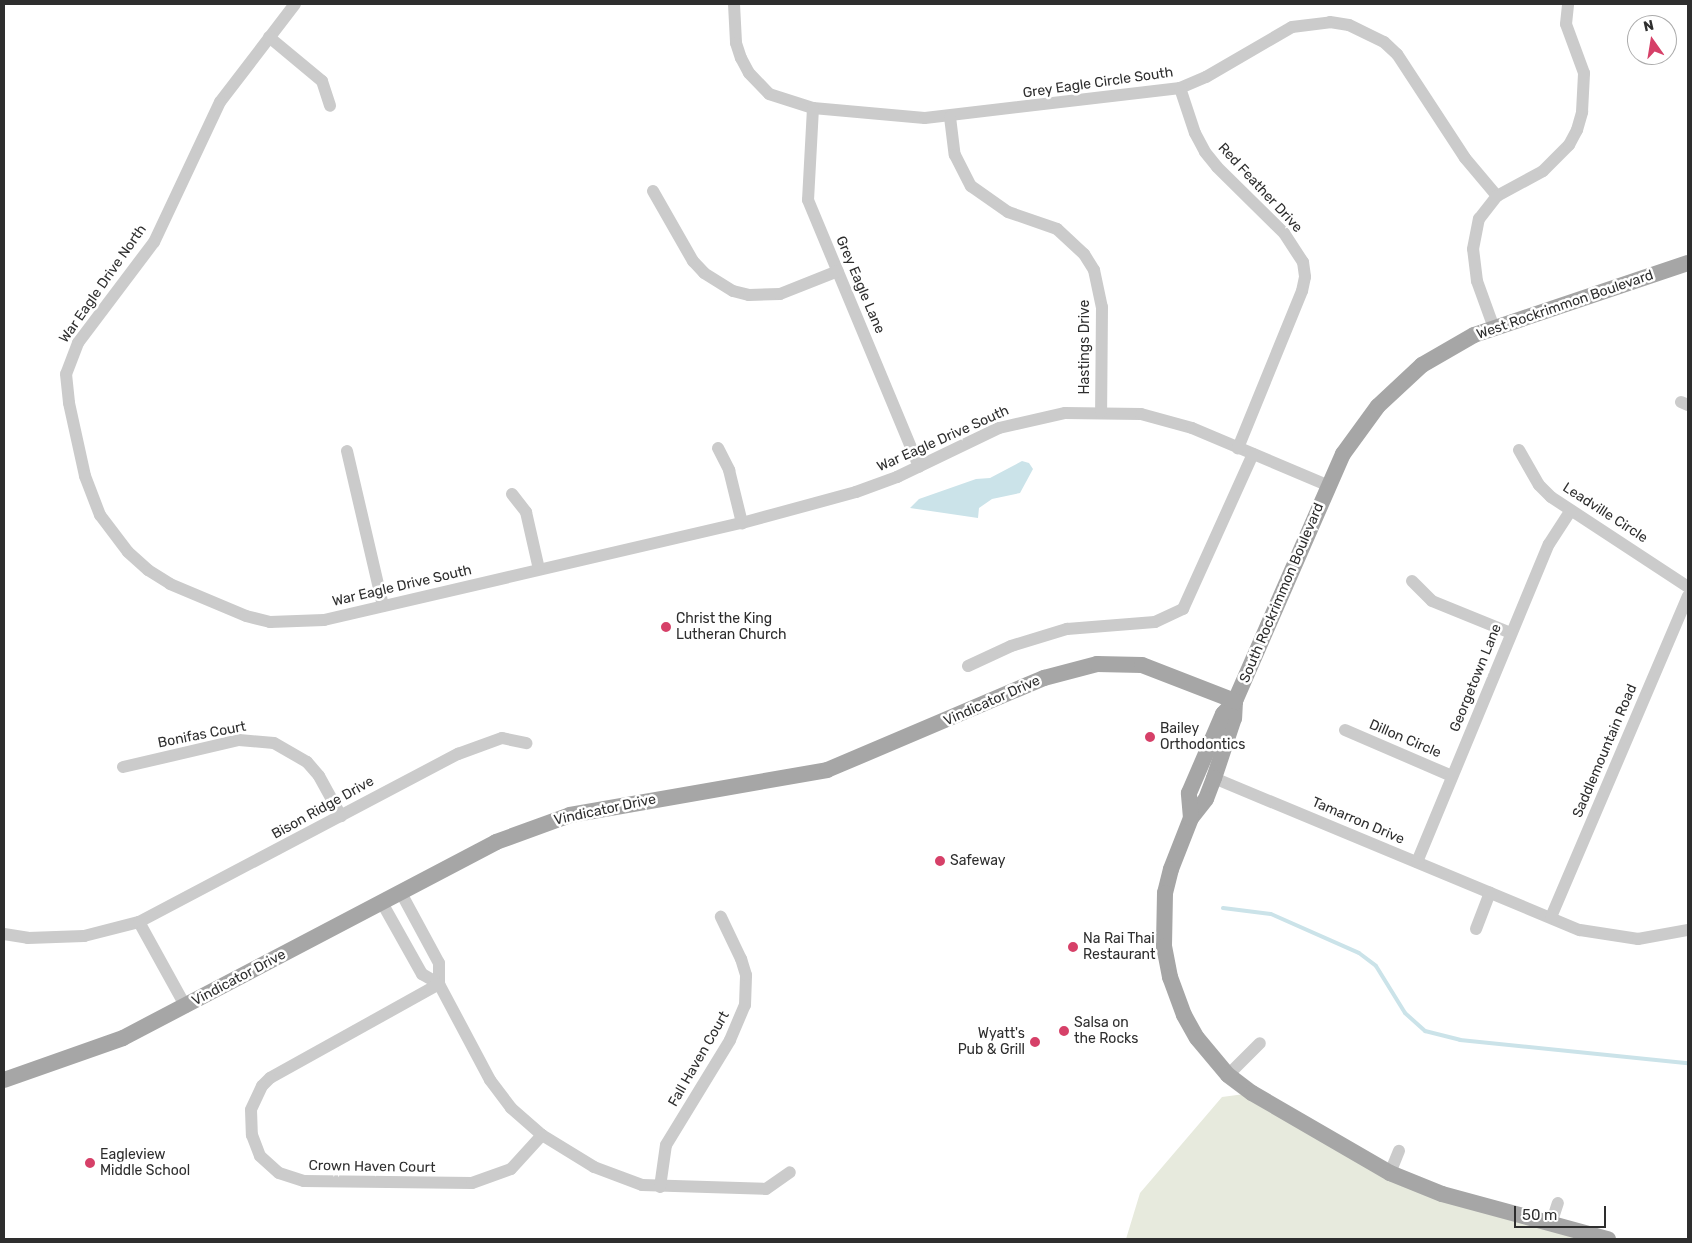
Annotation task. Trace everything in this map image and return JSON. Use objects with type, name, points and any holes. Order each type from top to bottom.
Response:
[{"type":"main road","name":"West Rockrimmon Boulevard","points":[[1327,485],[1360,429],[1399,384],[1444,351],[1494,328],[1688,263]]},
{"type":"main road","name":"South Rockrimmon Boulevard","points":[[1327,485],[1235,701],[1231,731],[1206,799],[1191,818],[1170,870],[1165,893],[1164,946],[1170,977],[1184,1015],[1205,1049],[1228,1075],[1277,1109],[1390,1173],[1442,1194],[1608,1239]]},
{"type":"main road","name":"Vindicator Drive","points":[[4,1080],[123,1038],[186,1007],[400,891],[531,827],[618,804],[827,770],[1072,669],[1097,664],[1142,665],[1235,701]]},
{"type":"main road","name":"South Rockrimmon Boulevard","points":[[1191,818],[1189,793],[1223,714],[1235,701]]},
{"type":"street","name":"War Eagle Drive North","points":[[270,622],[238,613],[170,584],[148,570],[113,535],[100,515],[85,476],[69,403],[66,374],[78,343],[154,242],[220,102],[295,4]]},
{"type":"street","name":"Grey Eagle Circle South","points":[[734,4],[736,44],[749,73],[769,94],[813,108],[950,117],[1180,88],[1206,78],[1292,28],[1330,22],[1357,28],[1384,42],[1397,54],[1465,158],[1497,196]]},
{"type":"street","points":[[1494,328],[1477,281],[1473,249],[1479,219],[1497,196],[1543,171],[1569,144],[1577,130],[1582,112],[1584,73],[1566,24],[1568,4]]},
{"type":"street","points":[[269,37],[322,81],[330,106]]},
{"type":"street","name":"Red Feather Drive","points":[[1180,88],[1195,133],[1216,167],[1284,233],[1303,262],[1305,277],[1297,305],[1238,448]]},
{"type":"street","name":"Grey Eagle Lane","points":[[813,108],[808,200],[919,468]]},
{"type":"street","name":"Hastings Drive","points":[[950,117],[954,156],[971,186],[1008,212],[1057,229],[1084,254],[1094,270],[1102,307],[1100,412]]},
{"type":"street","points":[[653,192],[693,261],[704,273],[733,291],[749,295],[780,294],[838,271]]},
{"type":"street","name":"War Eagle Drive South","points":[[270,622],[324,620],[539,568],[742,523],[880,484],[1018,422],[1065,413],[1141,414],[1192,428],[1327,485]]},
{"type":"street","points":[[718,448],[729,470],[742,523]]},
{"type":"street","name":"Leadville Circle","points":[[1519,450],[1539,485],[1571,510],[1688,587]]},
{"type":"street","points":[[347,451],[383,606]]},
{"type":"street","points":[[968,666],[1011,646],[1067,628],[1155,622],[1183,609],[1252,454]]},
{"type":"street","points":[[512,494],[526,512],[539,568]]},
{"type":"street","name":"Georgetown Lane","points":[[1417,862],[1510,633],[1550,544],[1571,510]]},
{"type":"street","points":[[1412,581],[1432,602],[1510,633]]},
{"type":"street","name":"Saddlemountain Road","points":[[1551,918],[1688,596]]},
{"type":"street","name":"Dillon Circle","points":[[1345,730],[1452,776]]},
{"type":"street","name":"Bison Ridge Drive","points":[[4,934],[28,938],[84,936],[139,922],[458,754],[502,738],[526,743]]},
{"type":"street","name":"Bonifas Court","points":[[123,767],[239,740],[274,743],[307,762],[319,776],[341,816]]},
{"type":"street","name":"Tamarron Drive","points":[[1214,778],[1580,930],[1617,937],[1655,938],[1688,930]]},
{"type":"street","points":[[400,891],[439,963],[440,984],[499,1093],[542,1135],[610,1174],[660,1187],[766,1189],[790,1172]]},
{"type":"street","points":[[1476,929],[1490,893]]},
{"type":"street","points":[[382,901],[422,974],[440,984]]},
{"type":"street","name":"Fall Haven Court","points":[[660,1187],[666,1145],[730,1040],[745,1005],[746,975],[741,959],[721,917]]},
{"type":"street","points":[[139,922],[186,1007]]},
{"type":"street","name":"Crown Haven Court","points":[[440,984],[270,1078],[258,1092],[251,1110],[252,1135],[260,1156],[279,1174],[304,1181],[472,1183],[511,1169],[542,1135]]},
{"type":"street","points":[[1228,1075],[1260,1043]]},
{"type":"street","points":[[1390,1173],[1399,1152]]},
{"type":"street","points":[[1552,1224],[1558,1202]]},
{"type":"shaded area","points":[[1252,1093],[1417,1185],[1611,1239],[1126,1239],[1140,1193],[1222,1097]]},
{"type":"water","points":[[1022,461],[1029,463],[1033,469],[1020,493],[992,499],[979,508],[978,518],[910,508],[919,499],[976,479],[990,478]]},
{"type":"waterway","points":[[1223,908],[1271,914],[1359,953],[1376,966],[1405,1013],[1425,1031],[1460,1040],[1688,1063]]},
{"type":"place","name":"Christ the King Lutheran Church","points":[[666,627]]},
{"type":"place","name":"Bailey Orthodontics","points":[[1150,737]]},
{"type":"place","name":"Safeway","points":[[940,861]]},
{"type":"place","name":"Na Rai Thai Restaurant","points":[[1073,947]]},
{"type":"place","name":"Salsa on the Rocks","points":[[1064,1031]]},
{"type":"place","name":"Wyatt's Pub & Grill","points":[[1035,1042]]},
{"type":"place","name":"Eagleview Middle School","points":[[90,1163]]}]
